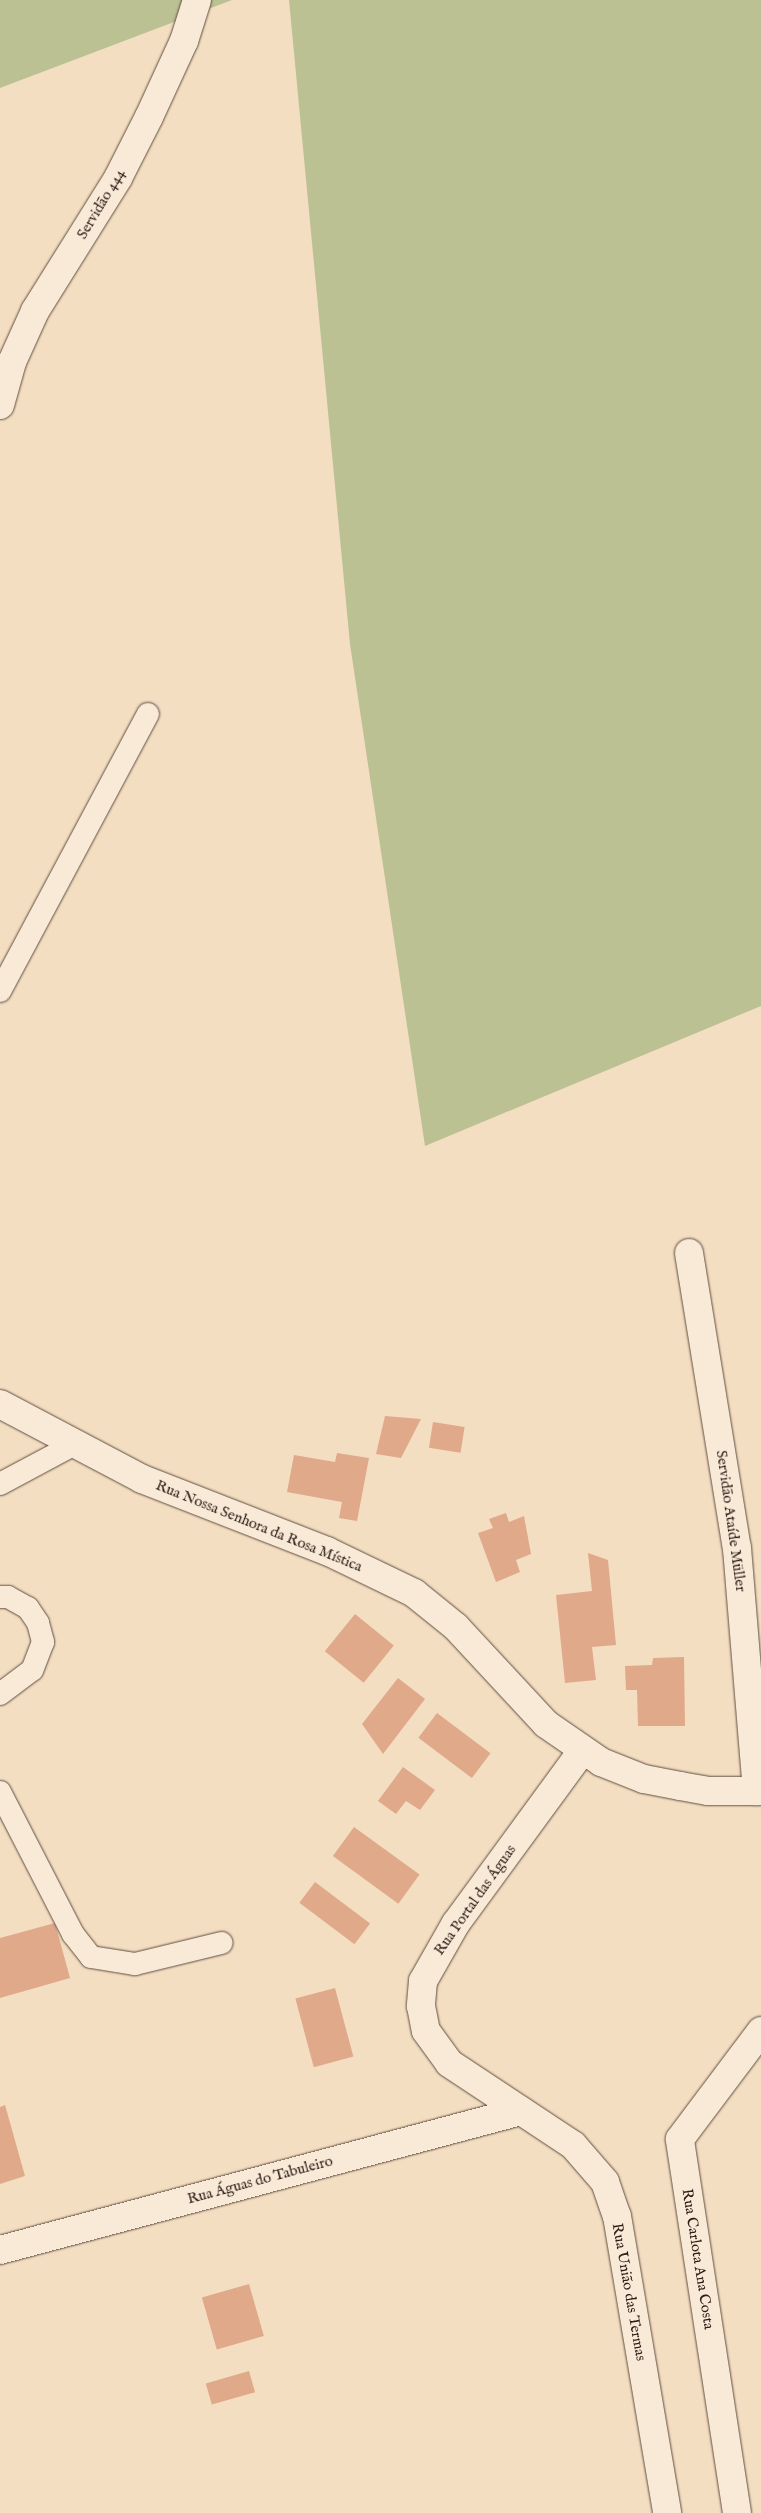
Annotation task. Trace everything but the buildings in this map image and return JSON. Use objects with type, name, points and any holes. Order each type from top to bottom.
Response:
[{"type":"street","name":"Servidão 444","points":[[0,405],[12,362],[35,311],[118,178],[150,117],[198,0]]},
{"type":"street","name":"Servidão Ataíde Müller","points":[[689,1253],[737,1548],[759,1791]]},
{"type":"street","name":"Rua Nossa Senhora da Rosa Mística","points":[[0,1404],[73,1445],[142,1479],[326,1551],[414,1593],[456,1627],[546,1724],[582,1752],[618,1771],[644,1779],[708,1791],[759,1791]]},
{"type":"street","name":"Rua Portal das Águas","points":[[521,2111],[460,2072],[440,2054],[426,2031],[420,1993],[429,1968],[456,1923],[582,1752]]},
{"type":"street","name":"Rua Carlota Ana Costa","points":[[737,2513],[680,2139],[761,2031]]},
{"type":"street","name":"Rua Águas do Tabuleiro","points":[[0,2250],[521,2111]]},
{"type":"street","name":"Rua União das Termas","points":[[521,2111],[586,2158],[605,2182],[614,2205],[666,2513]]},
{"type":"lane","points":[[0,991],[148,714]]},
{"type":"lane","points":[[0,1484],[73,1445]]},
{"type":"lane","points":[[0,1597],[8,1597],[28,1608],[38,1623],[43,1642],[32,1670],[0,1694]]},
{"type":"lane","points":[[0,1792],[72,1934],[91,1957],[136,1964],[221,1943]]},
{"type":"green space","points":[[0,0],[232,0],[0,88]]},
{"type":"green space","points":[[289,0],[761,0],[761,1006],[425,1146],[350,644]]}]
